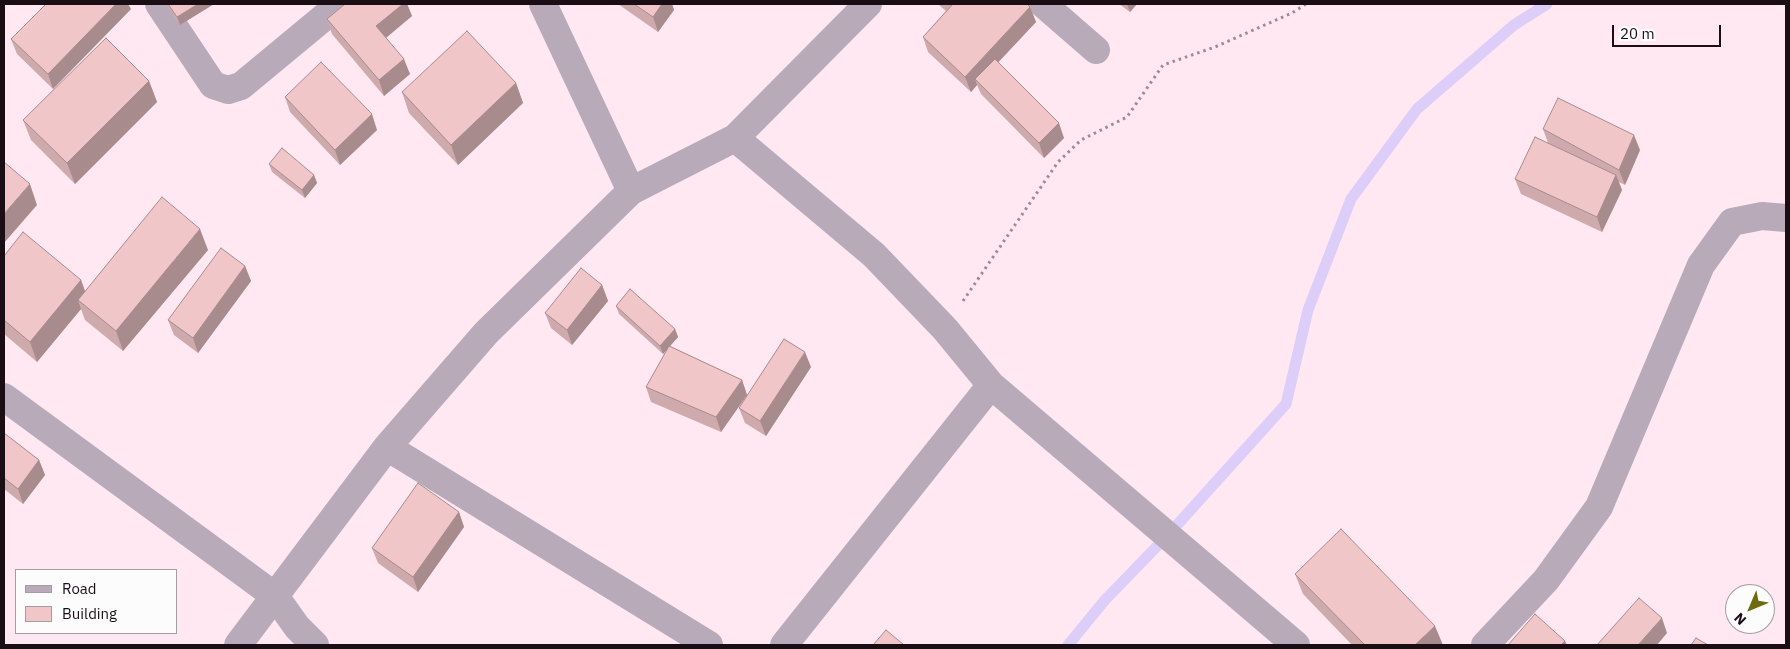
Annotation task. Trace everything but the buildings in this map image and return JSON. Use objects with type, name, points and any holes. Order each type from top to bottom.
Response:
[{"type":"street","points":[[159,4],[213,85],[228,90],[241,86],[340,4]]},
{"type":"street","points":[[542,4],[631,191]]},
{"type":"street","points":[[238,645],[387,447],[486,333],[631,191],[735,138],[868,4]]},
{"type":"street","points":[[1043,4],[1096,50]]},
{"type":"street","points":[[735,138],[874,255],[945,329],[991,385],[1296,645]]},
{"type":"street","points":[[1485,645],[1546,580],[1599,507],[1701,265],[1732,222],[1762,216],[1786,218]]},
{"type":"street","points":[[784,645],[991,385]]},
{"type":"street","points":[[4,397],[275,596],[297,627],[315,645]]},
{"type":"street","points":[[387,447],[709,645]]},
{"type":"path","points":[[945,329],[1058,162],[1081,140],[1128,116],[1163,65],[1215,47],[1292,14],[1306,4]]},
{"type":"waterway","points":[[1068,645],[1105,600],[1168,535],[1286,404],[1308,310],[1351,199],[1417,109],[1514,25],[1547,4]]}]
